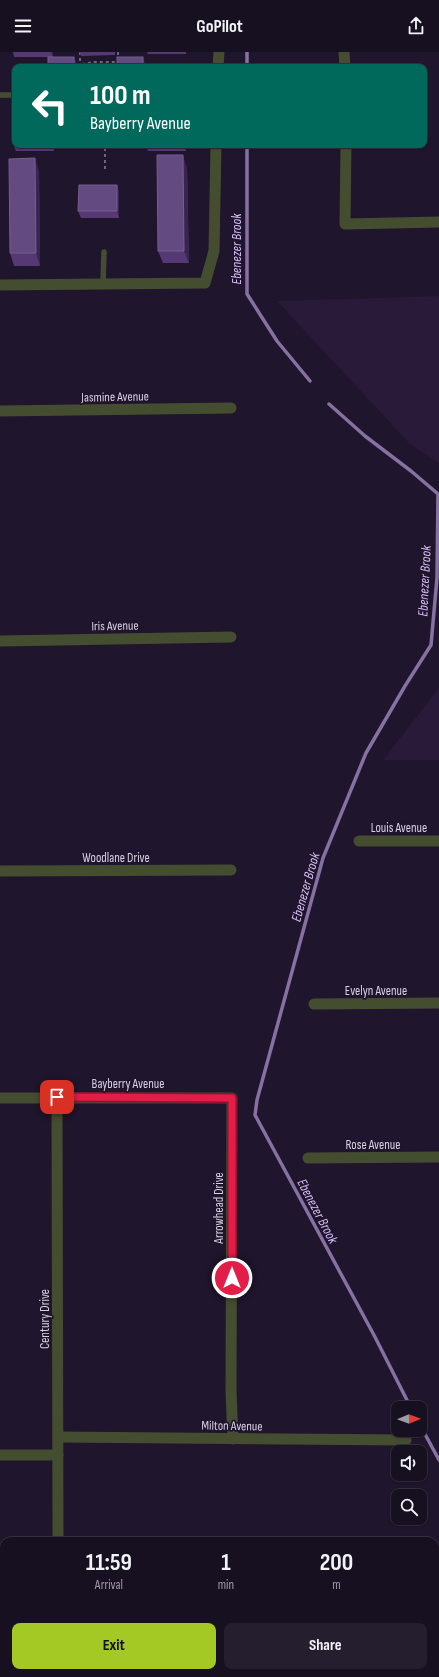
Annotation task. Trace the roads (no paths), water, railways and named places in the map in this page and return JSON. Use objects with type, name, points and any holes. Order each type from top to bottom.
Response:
[{"type":"street","points":[[218,64],[219,52]]},
{"type":"street","points":[[344,52],[345,64]]},
{"type":"street","points":[[0,285],[205,283],[214,251],[216,148]]},
{"type":"street","points":[[346,148],[345,224],[439,222]]},
{"type":"street","name":"Jasmine Avenue","points":[[0,411],[231,408]]},
{"type":"street","name":"Iris Avenue","points":[[0,641],[231,637]]},
{"type":"street","name":"Louis Avenue","points":[[359,841],[439,841]]},
{"type":"street","name":"Woodlane Drive","points":[[0,871],[231,870]]},
{"type":"street","name":"Evelyn Avenue","points":[[314,1004],[439,1003]]},
{"type":"street","name":"Century Drive","points":[[57,1097],[58,1537]]},
{"type":"street","name":"Bayberry Avenue","points":[[0,1098],[232,1098]]},
{"type":"street","name":"Arrowhead Drive","points":[[232,1098],[233,1439]]},
{"type":"street","name":"Rose Avenue","points":[[308,1158],[439,1158]]},
{"type":"street","name":"Milton Avenue","points":[[58,1437],[406,1440]]},
{"type":"street","points":[[0,1455],[58,1455]]},
{"type":"lane","points":[[0,95],[12,95]]},
{"type":"lane","points":[[103,284],[104,252]]},
{"type":"waterway","name":"Ebenezer Brook","points":[[247,52],[247,64]]},
{"type":"waterway","name":"Ebenezer Brook","points":[[247,148],[247,294],[277,341],[310,381]]},
{"type":"waterway","name":"Ebenezer Brook","points":[[329,404],[365,436],[411,471],[438,494],[437,578],[431,645],[366,753],[323,858],[257,1100],[255,1115],[375,1337],[407,1401]]},
{"type":"waterway","name":"Ebenezer Brook","points":[[427,1437],[439,1460]]}]
